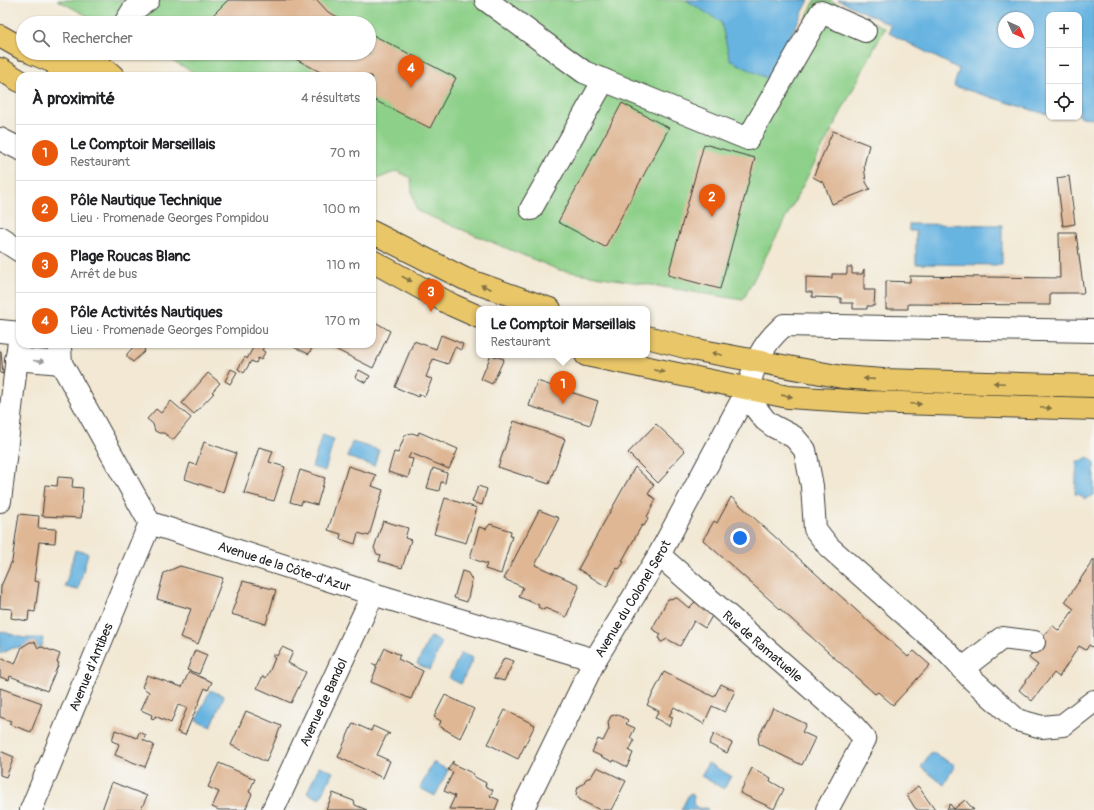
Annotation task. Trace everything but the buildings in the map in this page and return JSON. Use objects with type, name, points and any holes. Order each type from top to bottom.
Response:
[{"type":"main road","points":[[0,36],[16,45]]},
{"type":"main road","points":[[43,60],[63,72],[77,64],[104,64]]},
{"type":"main road","points":[[0,69],[16,79]]},
{"type":"main road","points":[[376,234],[465,279],[542,306]]},
{"type":"main road","points":[[376,263],[476,316]]},
{"type":"main road","points":[[650,337],[697,350],[842,377],[883,380],[1094,386]]},
{"type":"main road","points":[[600,358],[788,396],[866,402],[1094,408]]},
{"type":"street","points":[[486,0],[584,72],[748,139],[821,12],[865,31]]},
{"type":"street","points":[[532,209],[604,80]]},
{"type":"street","points":[[0,139],[16,147]]},
{"type":"street","points":[[0,238],[16,248]]},
{"type":"street","name":"Avenue du Colonel Serot","points":[[522,810],[595,660],[659,555],[748,389],[755,362],[768,339],[784,325],[1094,331]]},
{"type":"street","points":[[0,331],[16,333]]},
{"type":"street","points":[[0,501],[4,438],[18,348]]},
{"type":"street","points":[[16,359],[62,360],[150,523]]},
{"type":"street","points":[[748,389],[754,406],[765,420],[773,426],[794,436],[805,450],[812,486],[815,529],[824,541],[850,567],[946,651],[962,669],[1017,720],[1042,727],[1063,725],[1094,701]]},
{"type":"street","name":"Avenue de la Côte-d'Azur","points":[[150,523],[373,594],[595,660]]},
{"type":"street","name":"Avenue d'Antibes","points":[[31,810],[150,523]]},
{"type":"street","name":"Rue de Ramatuelle","points":[[659,555],[851,723],[865,739],[827,810]]},
{"type":"street","name":"Avenue de Bandol","points":[[273,810],[373,594]]},
{"type":"street","points":[[962,669],[1002,638],[1034,642]]},
{"type":"green space","points":[[57,0],[694,0],[791,49],[815,0],[829,0],[885,28],[743,300],[559,270],[417,211],[412,192],[411,178],[397,171],[376,179],[376,72],[193,72],[171,60],[376,60],[376,16],[88,16]]},
{"type":"water","points":[[686,0],[809,0],[768,79],[730,60],[721,22]]},
{"type":"water","points":[[838,0],[1094,0],[1094,118],[1082,117],[1082,12],[1046,12],[1046,114],[954,86],[959,69],[889,33],[891,25]]},
{"type":"water","points":[[909,224],[1002,225],[1002,265],[916,264],[916,231],[909,231]]},
{"type":"water","points":[[322,435],[334,439],[325,471],[312,467]]},
{"type":"water","points":[[352,442],[379,450],[374,466],[347,457]]},
{"type":"water","points":[[1088,457],[1094,462],[1094,495],[1085,499],[1080,495],[1075,494],[1077,461],[1081,461]]},
{"type":"water","points":[[75,550],[88,553],[78,590],[65,587]]},
{"type":"water","points":[[0,631],[24,638],[43,638],[42,647],[38,648],[35,642],[22,647],[13,648],[0,654]]},
{"type":"water","points":[[430,637],[442,642],[430,670],[417,664]]},
{"type":"water","points":[[461,653],[473,658],[461,684],[449,678]]},
{"type":"water","points":[[210,690],[224,696],[211,727],[196,721]]},
{"type":"water","points":[[931,752],[955,765],[944,785],[921,767]]},
{"type":"water","points":[[433,762],[448,770],[435,796],[420,788]]},
{"type":"water","points":[[708,763],[731,776],[724,789],[701,776]]},
{"type":"water","points":[[319,766],[333,772],[320,799],[307,793]]},
{"type":"water","points":[[689,794],[694,796],[693,803],[696,807],[707,808],[708,810],[681,810]]},
{"type":"place","name":"Pôle Activités Nautiques","points":[[411,88]]},
{"type":"place","name":"Pôle Nautique Technique","points":[[712,217]]},
{"type":"place","name":"Plage Roucas Blanc","points":[[431,312]]},
{"type":"place","name":"Le Comptoir Marseillais","points":[[563,404]]}]
